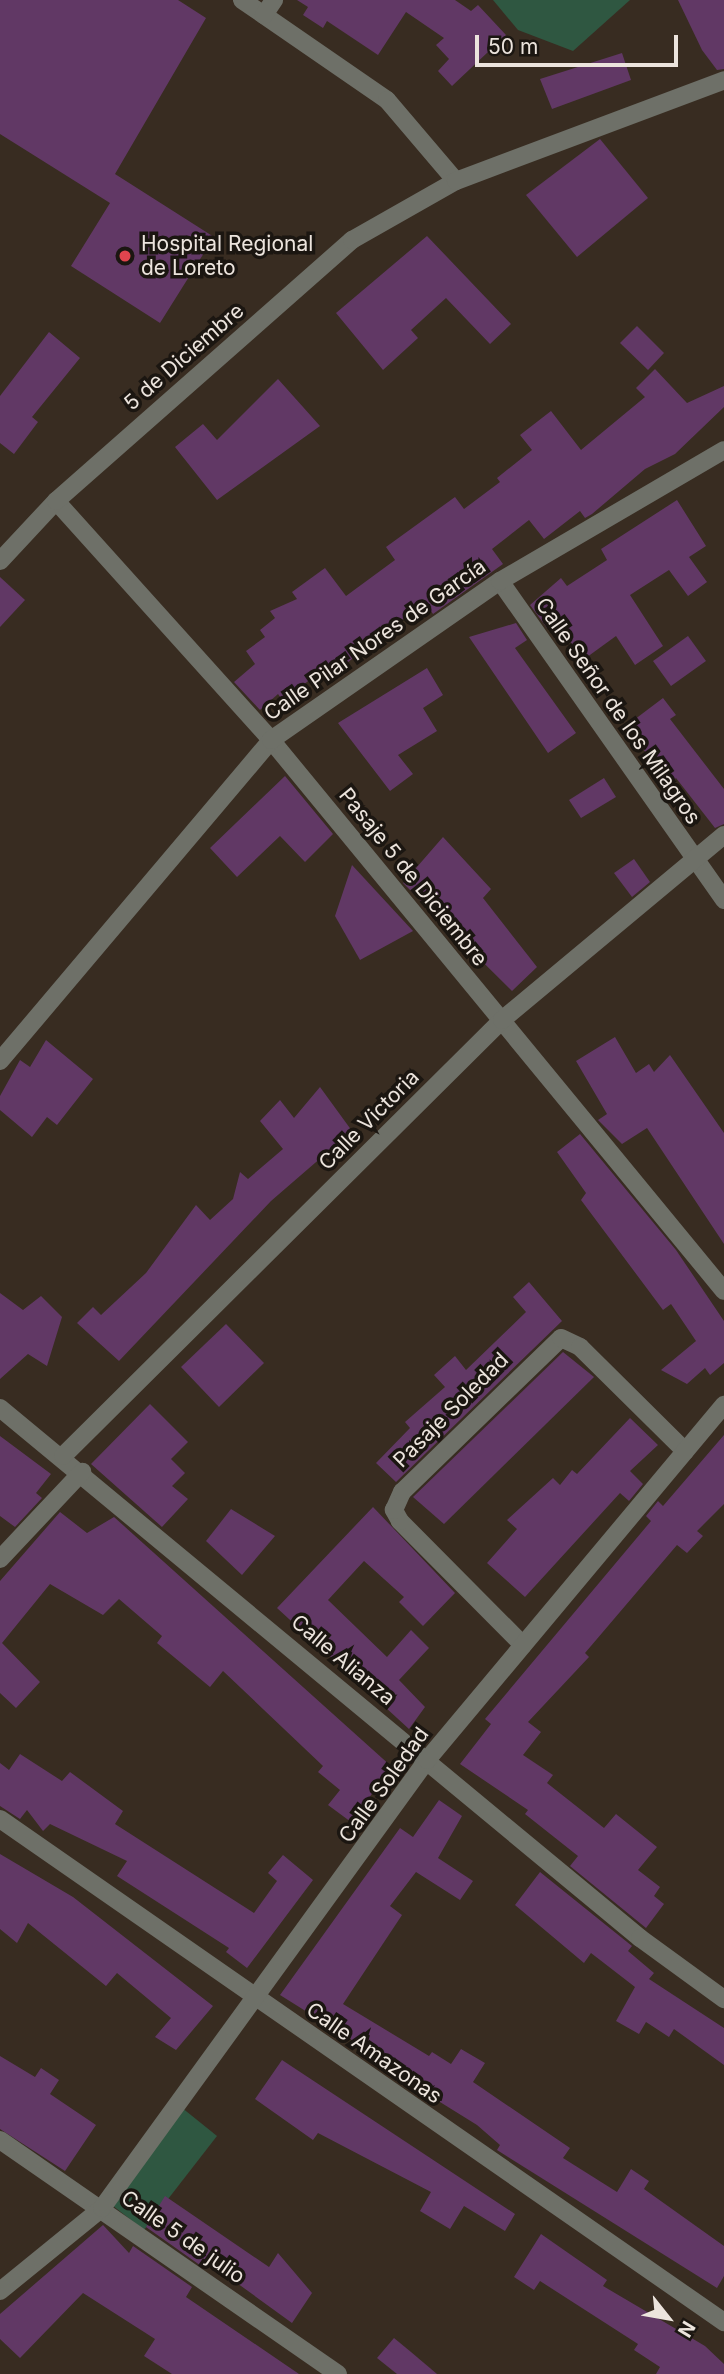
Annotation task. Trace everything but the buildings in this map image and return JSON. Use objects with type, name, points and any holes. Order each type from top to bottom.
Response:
[{"type":"street","points":[[242,0],[269,7],[387,100],[456,181]]},
{"type":"street","name":"5 de Diciembre","points":[[0,561],[56,501],[352,240],[456,181],[724,80]]},
{"type":"street","name":"Calle Pilar Nores de García","points":[[0,1061],[271,740],[500,580],[724,450]]},
{"type":"street","name":"Pasaje 5 de Diciembre","points":[[56,501],[271,740],[724,1291]]},
{"type":"street","name":"Calle Señor de los Milagros","points":[[500,580],[693,860],[724,900]]},
{"type":"street","name":"Calle Victoria","points":[[63,1456],[502,1020],[724,835]]},
{"type":"street","name":"Pasaje Soledad","points":[[523,1645],[400,1521],[394,1510],[402,1492],[561,1338],[580,1347],[685,1451]]},
{"type":"street","name":"Calle Soledad","points":[[0,2291],[102,2208],[258,2001],[428,1760],[724,1405]]},
{"type":"street","name":"Calle Alianza","points":[[0,1408],[63,1456],[640,1938],[724,1999]]},
{"type":"street","points":[[0,1559],[82,1472]]},
{"type":"street","name":"Calle Amazonas","points":[[0,1819],[258,2001],[724,2322]]},
{"type":"street","name":"Calle 5 de julio","points":[[0,2140],[102,2208],[338,2374]]},
{"type":"green space","points":[[493,0],[630,0],[573,51],[518,30]]},
{"type":"green space","points":[[181,2107],[217,2136],[144,2230],[108,2202]]},
{"type":"place","name":"Hospital Regional de Loreto","points":[[125,256]]}]
